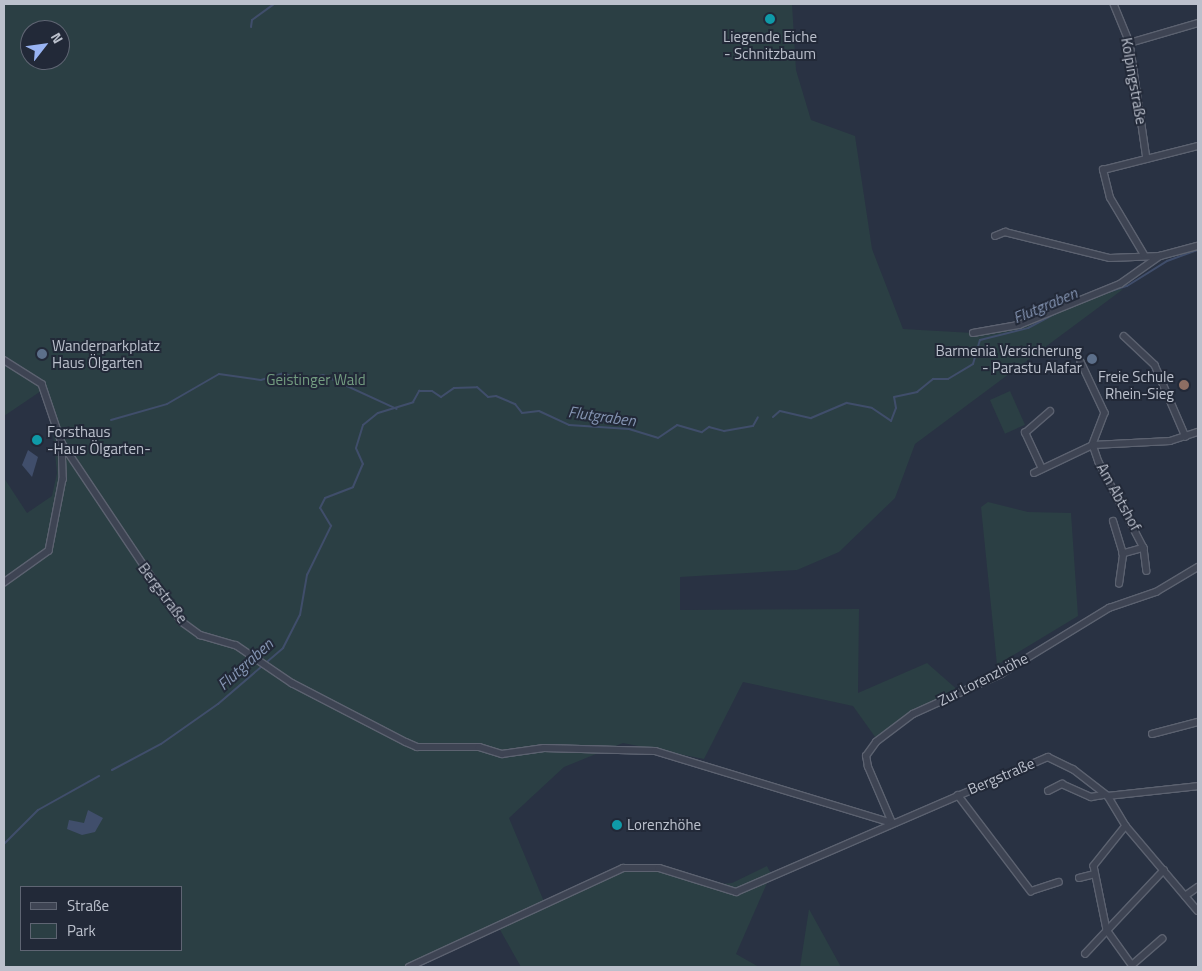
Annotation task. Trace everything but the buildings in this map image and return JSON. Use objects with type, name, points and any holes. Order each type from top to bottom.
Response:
[{"type":"street","name":"Kolpingstraße","points":[[1114,4],[1130,43],[1147,159]]},
{"type":"street","points":[[1130,43],[1198,23]]},
{"type":"street","points":[[1144,255],[1110,198],[1103,170],[1198,146]]},
{"type":"street","points":[[995,236],[1005,232],[1110,258],[1144,255],[1160,256],[1198,246]]},
{"type":"street","points":[[973,333],[1019,325],[1120,284],[1160,256]]},
{"type":"street","points":[[1124,336],[1155,365],[1186,437]]},
{"type":"street","points":[[4,360],[42,384],[62,443],[63,479],[49,551],[4,583]]},
{"type":"street","name":"Am Abtshof","points":[[1082,362],[1089,369],[1105,413],[1093,445],[1144,548],[1147,571]]},
{"type":"street","points":[[1042,469],[1025,433],[1050,411]]},
{"type":"street","name":"Am Abtshof","points":[[1034,473],[1093,445],[1186,437],[1198,432]]},
{"type":"street","name":"Bergstraße","points":[[62,443],[181,621],[200,635],[236,645],[267,668],[417,747],[479,747],[502,754],[544,748],[654,751],[892,823]]},
{"type":"street","name":"Am Abtshof","points":[[1113,522],[1123,554],[1119,584]]},
{"type":"street","name":"Am Abtshof","points":[[1123,554],[1144,548]]},
{"type":"street","name":"Zur Lorenzhöhe","points":[[892,823],[868,767],[866,756],[876,742],[913,714],[1001,674],[1109,608],[1156,592],[1198,567]]},
{"type":"street","points":[[1152,734],[1198,722]]},
{"type":"street","name":"Bergstraße","points":[[409,967],[623,868],[659,868],[736,892],[1029,763],[1054,757],[1106,796]]},
{"type":"street","points":[[1048,791],[1062,784],[1091,798],[1198,786]]},
{"type":"street","points":[[958,795],[1031,891],[1059,882]]},
{"type":"street","points":[[1106,796],[1126,826],[1198,911]]},
{"type":"street","points":[[1126,826],[1096,858],[1095,874],[1106,930],[1133,966],[1162,939]]},
{"type":"street","points":[[1085,954],[1164,870]]},
{"type":"street","points":[[1079,878],[1095,874]]},
{"type":"street","points":[[1185,896],[1198,887]]},
{"type":"green space","name":"Geistinger Wald","points":[[4,4],[792,4],[796,70],[811,120],[855,136],[872,249],[903,329],[973,333],[1020,325],[1119,285],[1122,290],[915,444],[895,498],[839,552],[797,570],[680,577],[680,610],[859,609],[858,693],[927,663],[960,692],[913,714],[878,741],[853,706],[743,682],[704,759],[623,743],[564,767],[509,818],[545,904],[605,875],[642,865],[710,885],[732,883],[767,866],[771,874],[736,954],[759,967],[521,967],[499,928],[408,967],[4,967],[4,478],[27,513],[52,496],[57,473],[51,415],[41,391],[4,416]]},
{"type":"green space","points":[[1010,391],[1025,425],[1005,434],[990,400]]},
{"type":"green space","points":[[988,502],[1028,512],[1071,513],[1078,616],[997,665],[981,507]]},
{"type":"green space","points":[[809,909],[841,967],[800,967]]},
{"type":"water","points":[[28,450],[38,457],[32,477],[22,465]]},
{"type":"water","points":[[88,810],[103,818],[95,832],[82,835],[67,829],[69,820],[84,823]]},
{"type":"waterway","points":[[251,27],[252,20],[274,4]]},
{"type":"waterway","points":[[4,168],[4,206]]},
{"type":"waterway","name":"Flutgraben","points":[[1108,292],[1127,286],[1167,261],[1198,250]]},
{"type":"waterway","name":"Flutgraben","points":[[773,417],[780,411],[811,418],[847,403],[872,408],[891,421],[896,408],[894,397],[917,392],[933,379],[948,379],[973,364],[980,340],[1028,328],[1060,311]]},
{"type":"waterway","points":[[111,420],[167,404],[219,374],[261,380],[284,373],[298,380],[323,375],[397,409]]},
{"type":"waterway","name":"Flutgraben","points":[[112,770],[161,744],[218,704],[283,648],[300,615],[307,575],[331,526],[320,508],[325,498],[353,487],[363,464],[356,448],[363,425],[378,413],[413,402],[419,391],[432,391],[441,397],[454,388],[477,387],[488,397],[496,396],[515,404],[522,413],[539,411],[569,425],[629,429],[658,438],[677,425],[702,432],[709,427],[724,431],[753,426],[758,417]]},
{"type":"waterway","name":"Flutgraben","points":[[4,844],[38,810],[99,776]]},
{"type":"place","name":"Liegende Eiche - Schnitzbaum","points":[[770,19]]},
{"type":"place","name":"Wanderparkplatz Haus Ölgarten","points":[[42,354]]},
{"type":"place","name":"Barmenia Versicherung - Parastu Alafar","points":[[1092,359]]},
{"type":"place","name":"Freie Schule Rhein-Sieg","points":[[1184,385]]},
{"type":"place","name":"Forsthaus -Haus Ölgarten-","points":[[37,440]]},
{"type":"place","name":"Lorenzhöhe","points":[[617,825]]}]
